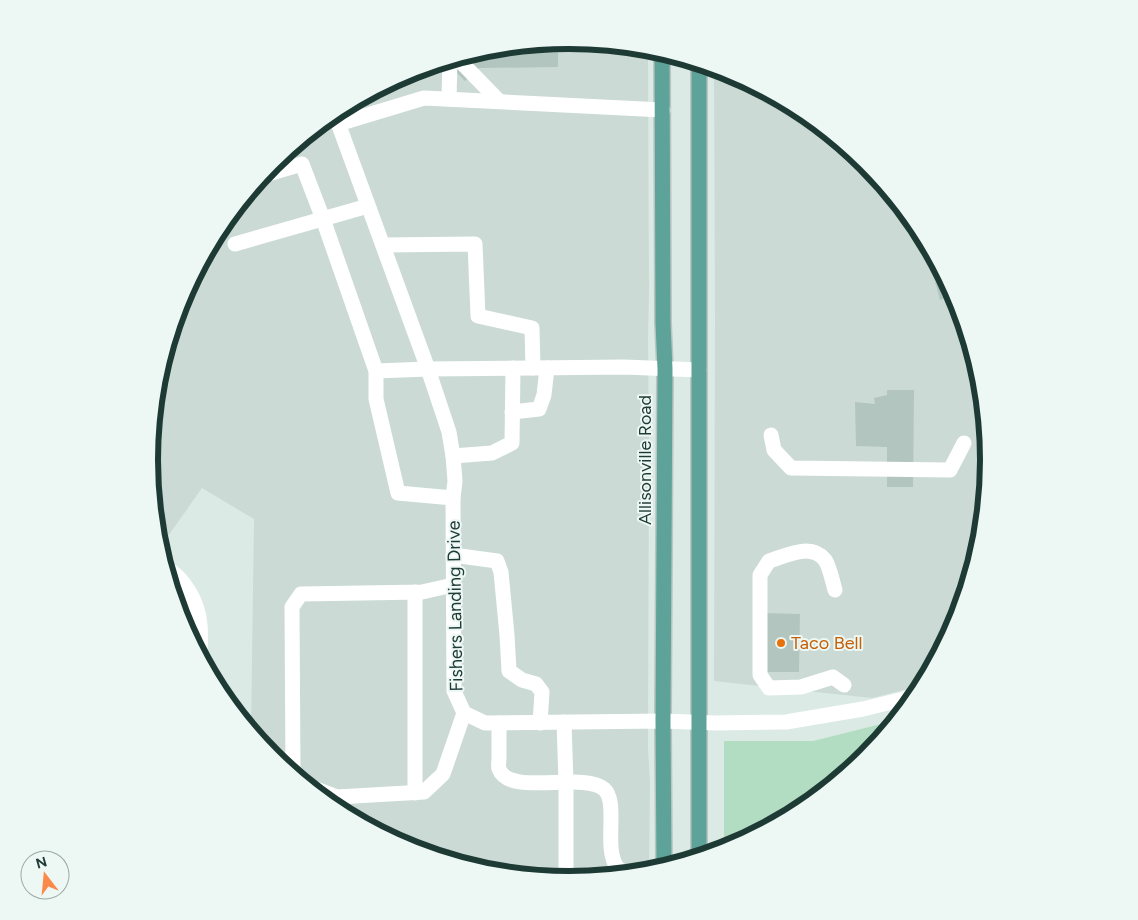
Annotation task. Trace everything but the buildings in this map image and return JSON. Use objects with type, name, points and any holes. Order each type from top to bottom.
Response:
[{"type":"main road","name":"Allisonville Road","points":[[662,60],[663,323],[665,369],[664,860]]},
{"type":"main road","points":[[698,70],[699,850]]},
{"type":"street","points":[[462,63],[499,101]]},
{"type":"street","points":[[449,99],[450,67]]},
{"type":"street","points":[[344,116],[424,98],[663,110]]},
{"type":"street","name":"Fishers Landing Drive","points":[[337,121],[428,369],[449,432],[454,480],[454,692],[464,713],[485,723],[786,722],[863,709],[903,699]]},
{"type":"street","points":[[275,172],[302,164],[324,219],[376,371],[376,400],[398,493],[453,498]]},
{"type":"street","points":[[235,244],[368,206]]},
{"type":"street","points":[[383,245],[475,244],[478,316],[532,328],[544,395],[539,409],[512,412]]},
{"type":"street","points":[[376,371],[624,367],[699,370]]},
{"type":"street","points":[[453,456],[492,453],[512,443],[513,368]]},
{"type":"street","points":[[771,435],[774,450],[791,468],[950,470],[964,443]]},
{"type":"street","points":[[835,590],[826,560],[815,552],[802,550],[769,561],[760,575],[760,675],[769,688],[801,687],[832,677],[844,684]]},
{"type":"street","points":[[453,555],[497,561],[501,572],[508,635],[509,671],[522,680],[536,684],[542,692],[540,723]]},
{"type":"street","points":[[174,574],[189,590],[197,607],[200,642]]},
{"type":"street","points":[[293,764],[292,607],[301,594],[422,592],[453,585]]},
{"type":"street","points":[[415,592],[415,793]]},
{"type":"street","points":[[332,795],[336,797],[424,792],[443,774],[464,713]]},
{"type":"street","points":[[564,722],[566,871]]},
{"type":"street","points":[[499,723],[499,769],[507,779],[518,782],[595,784],[605,790],[610,802],[611,855],[619,868]]},
{"type":"shaded area","points":[[569,49],[623,52],[648,57],[649,863],[623,868],[569,871],[515,868],[489,863],[463,857],[412,840],[387,829],[341,802],[278,751],[251,720],[254,519],[202,488],[166,539],[161,514],[158,460],[161,406],[172,354],[189,303],[213,254],[243,210],[278,169],[319,134],[363,104],[412,80],[463,63],[515,52]]},
{"type":"shaded area","points":[[714,76],[751,91],[797,118],[860,169],[895,210],[925,254],[938,278],[958,328],[966,354],[977,406],[980,460],[977,514],[966,566],[949,617],[938,642],[911,688],[872,698],[714,681]]},
{"type":"green space","points":[[884,723],[860,751],[819,786],[775,816],[724,841],[724,741],[813,741]]},
{"type":"place","name":"Taco Bell","points":[[781,643]]}]
